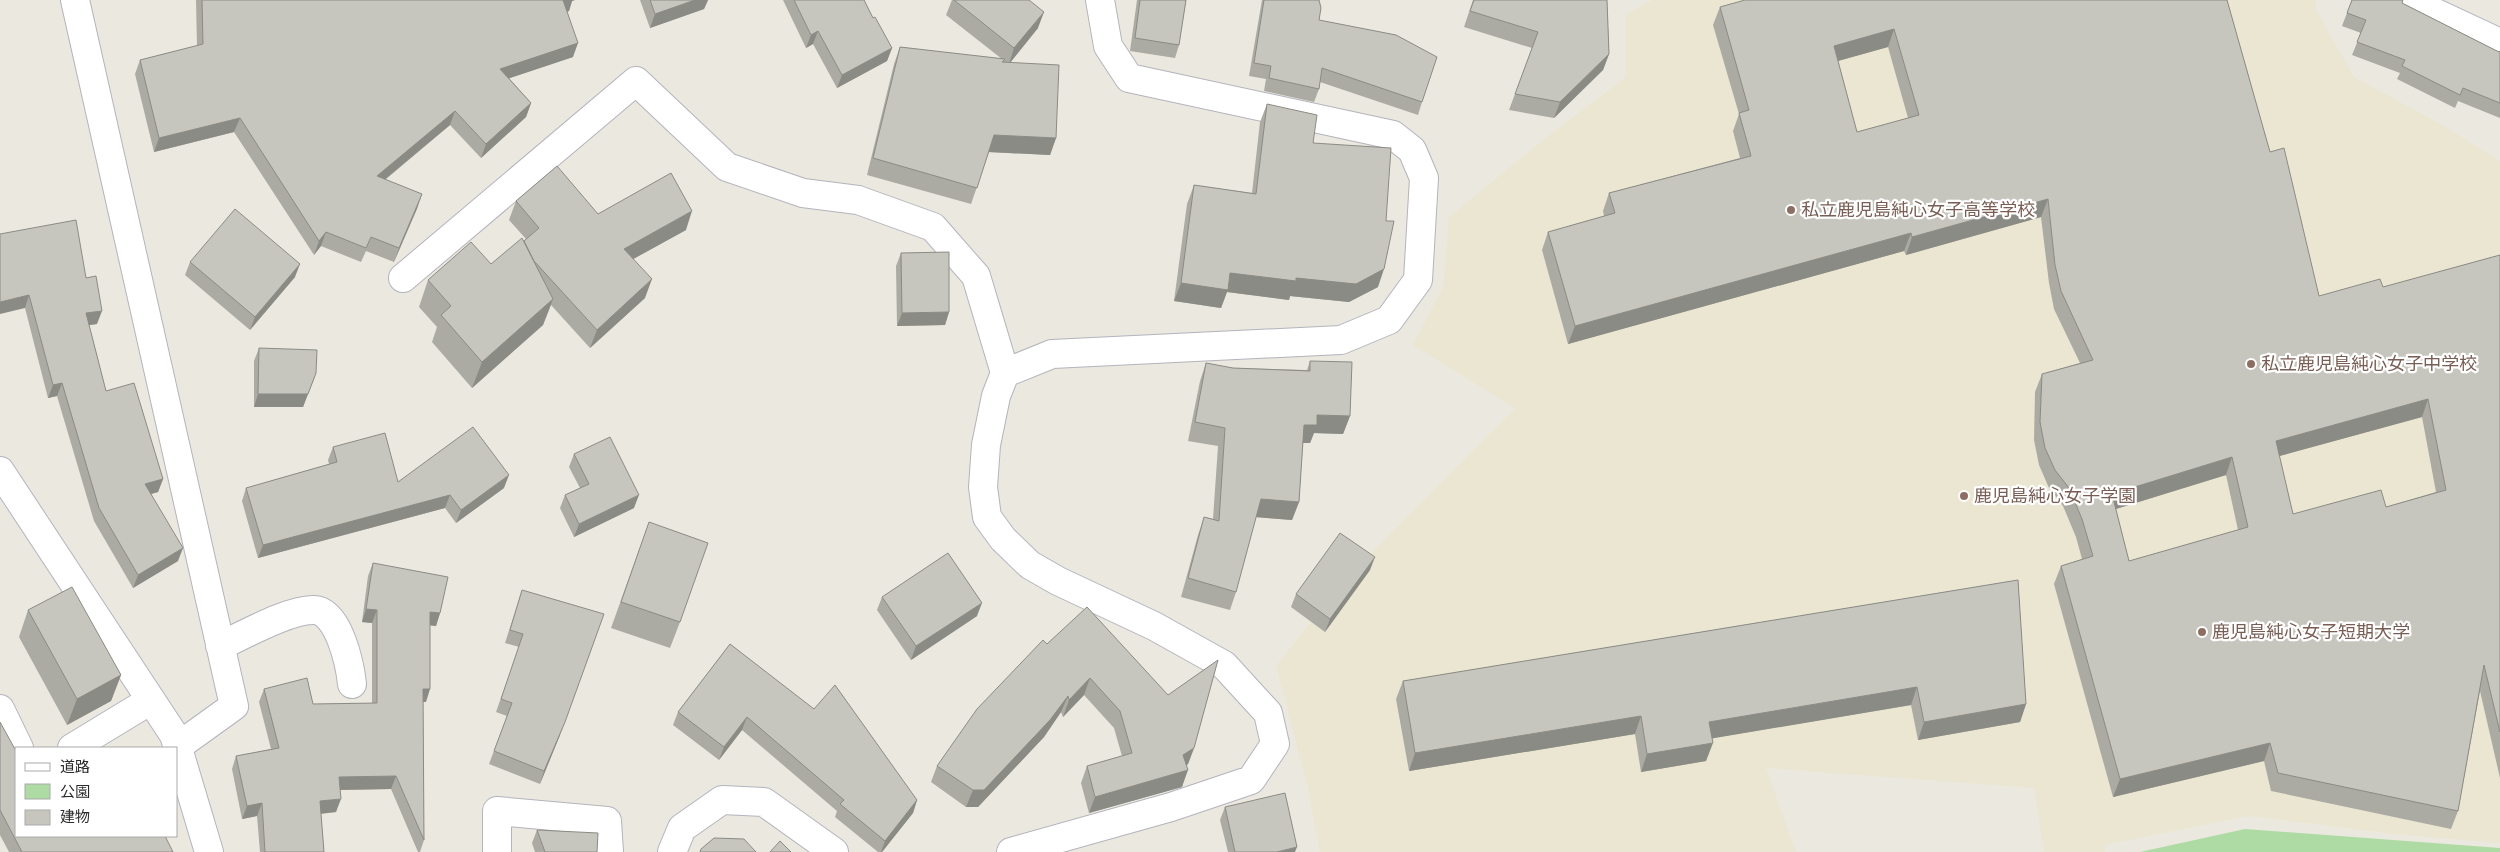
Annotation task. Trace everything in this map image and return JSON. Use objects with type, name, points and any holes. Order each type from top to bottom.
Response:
[{"type":"street","points":[[0,471],[174,735],[177,747],[234,706],[75,0]]},
{"type":"street","points":[[1005,373],[1052,354],[1342,340],[1389,320],[1418,280],[1424,178],[1412,150],[1393,135],[1129,78],[1108,46],[1100,0]]},
{"type":"street","points":[[2408,0],[2500,43]]},
{"type":"street","points":[[403,278],[636,81],[727,167],[803,193],[858,200],[934,227],[976,276],[1005,373],[996,396],[986,445],[983,487],[987,516],[1003,539],[1030,565],[1058,582],[1154,626],[1224,665],[1268,713],[1275,744],[1251,780],[1171,807],[1011,852]]},
{"type":"street","points":[[220,646],[293,613],[316,610],[331,618],[349,660],[352,684]]},
{"type":"street","points":[[74,747],[151,700]]},
{"type":"street","points":[[0,709],[19,747]]},
{"type":"street","points":[[178,750],[209,852]]},
{"type":"street","points":[[672,852],[682,828],[722,800],[764,802],[834,852]]},
{"type":"street","points":[[497,852],[497,811],[606,821],[609,852]]},
{"type":"shaded area","name":"鹿児島純心女子学園","points":[[1652,0],[2316,0],[2316,10],[2354,77],[2444,126],[2500,161],[2500,843],[2394,834],[2249,816],[2105,845],[2105,852],[2044,852],[2034,788],[1766,768],[1796,852],[1320,852],[1307,784],[1276,666],[1341,584],[1515,408],[1413,345],[1443,287],[1449,217],[1543,140],[1626,77],[1626,15]]},
{"type":"green space","points":[[2245,829],[2500,848],[2500,852],[2140,852]]},
{"type":"building","points":[[202,0],[563,0],[578,43],[500,69],[531,103],[486,144],[455,111],[377,176],[422,194],[399,248],[371,237],[366,248],[326,232],[319,241],[240,118],[159,138],[140,60],[203,44]]},
{"type":"building","points":[[650,0],[695,0],[655,14]]},
{"type":"building","points":[[794,0],[864,0],[892,48],[842,75],[818,31],[811,35]]},
{"type":"building","points":[[954,0],[1029,0],[1044,12],[1014,48]]},
{"type":"building","points":[[1140,0],[1186,0],[1179,45],[1135,38]]},
{"type":"building","points":[[1264,0],[1319,0],[1321,8],[1319,20],[1396,35],[1437,57],[1422,102],[1322,68],[1319,89],[1269,78],[1271,66],[1254,63]]},
{"type":"building","points":[[1474,0],[1607,0],[1609,54],[1560,102],[1515,94],[1538,32],[1470,11]]},
{"type":"building","points":[[1745,0],[2227,0],[2270,152],[2284,148],[2319,296],[2380,279],[2383,287],[2500,255],[2500,732],[2484,665],[2458,811],[2278,773],[2270,743],[2120,779],[2061,566],[2093,556],[2082,519],[2069,488],[2055,470],[2045,448],[2040,422],[2042,374],[2093,360],[2061,291],[2055,265],[2048,199],[1912,237],[1911,233],[1575,326],[1548,232],[1615,213],[1609,193],[1751,156],[1739,113],[1749,110],[1720,7]],"holes":[[[1894,29],[1919,115],[1857,132],[1834,46]],[[2428,399],[2446,490],[2386,507],[2381,490],[2293,514],[2276,441]],[[2232,457],[2248,527],[2129,561],[2112,494]]]},
{"type":"building","points":[[2352,0],[2403,0],[2402,3],[2500,51],[2500,103],[2463,88],[2460,95],[2402,66],[2405,60],[2357,42],[2366,20],[2347,13]]},
{"type":"building","points":[[900,47],[1005,59],[1002,62],[1059,65],[1056,138],[994,135],[977,188],[873,158]]},
{"type":"building","points":[[1267,104],[1317,115],[1313,143],[1391,148],[1386,221],[1394,221],[1384,269],[1356,284],[1296,278],[1296,281],[1230,273],[1228,290],[1181,283],[1194,185],[1256,194]]},
{"type":"building","points":[[557,166],[598,214],[671,173],[692,211],[624,249],[652,279],[597,330],[534,261],[524,241],[539,228],[516,201]]},
{"type":"building","points":[[235,209],[300,264],[255,317],[190,262]]},
{"type":"building","points":[[76,220],[86,278],[96,276],[102,311],[86,313],[106,391],[134,383],[163,479],[145,484],[183,548],[138,575],[99,508],[62,383],[53,385],[29,295],[0,302],[0,234]]},
{"type":"building","points":[[522,238],[553,299],[482,362],[441,315],[451,306],[428,280],[471,242],[491,264]]},
{"type":"building","points":[[949,252],[949,312],[902,313],[901,253]]},
{"type":"building","points":[[259,348],[317,350],[316,373],[308,394],[258,394]]},
{"type":"building","points":[[1310,361],[1352,362],[1350,416],[1317,415],[1317,425],[1304,425],[1299,502],[1261,499],[1236,592],[1188,578],[1204,517],[1219,521],[1225,428],[1195,422],[1206,363],[1233,368],[1310,371]]},
{"type":"building","points":[[473,427],[509,475],[461,510],[450,495],[263,545],[246,488],[337,462],[333,447],[385,433],[398,482]]},
{"type":"building","points":[[610,437],[639,495],[579,524],[565,495],[589,484],[574,454]]},
{"type":"building","points":[[649,522],[708,543],[680,622],[621,602]]},
{"type":"building","points":[[1340,533],[1375,557],[1330,619],[1296,594]]},
{"type":"building","points":[[948,553],[982,603],[916,646],[882,597]]},
{"type":"building","points":[[373,563],[448,577],[440,613],[430,612],[430,689],[423,689],[424,840],[396,776],[339,777],[341,799],[320,801],[324,852],[265,852],[262,803],[247,806],[236,756],[279,748],[264,689],[307,678],[313,704],[377,703],[377,610],[366,609]]},
{"type":"building","points":[[2018,580],[2026,704],[1924,722],[1917,687],[1709,722],[1713,743],[1647,754],[1641,716],[1415,753],[1403,681]]},
{"type":"building","points":[[72,587],[121,675],[77,699],[28,610]]},
{"type":"building","points":[[522,590],[604,614],[565,722],[544,771],[494,751],[512,703],[501,699],[523,634],[510,630]]},
{"type":"building","points":[[1087,607],[1168,695],[1218,660],[1194,748],[1183,755],[1188,770],[1095,797],[1087,766],[1132,753],[1120,711],[1090,678],[1069,700],[1068,696],[1050,720],[984,790],[973,790],[937,766],[977,709],[1043,640],[1047,644]]},
{"type":"building","points":[[730,644],[814,709],[835,685],[917,800],[885,841],[840,804],[844,800],[747,717],[724,747],[678,712]]},
{"type":"building","points":[[0,722],[15,749],[15,837],[166,837],[173,852],[22,852],[0,810]]},
{"type":"building","points":[[1285,793],[1297,847],[1277,852],[1235,852],[1225,807]]},
{"type":"building","points":[[537,830],[598,833],[597,852],[545,852]]},
{"type":"building","points":[[714,838],[744,839],[756,852],[700,852]]},
{"type":"building","points":[[780,841],[791,852],[770,852]]},
{"type":"place","name":"私立鹿児島純心女子高等学校","points":[[1791,210]]},
{"type":"place","name":"私立鹿児島純心女子中学校","points":[[2251,364]]},
{"type":"place","name":"鹿児島純心女子学園","points":[[1964,496]]},
{"type":"place","name":"鹿児島純心女子短期大学","points":[[2202,632]]}]
